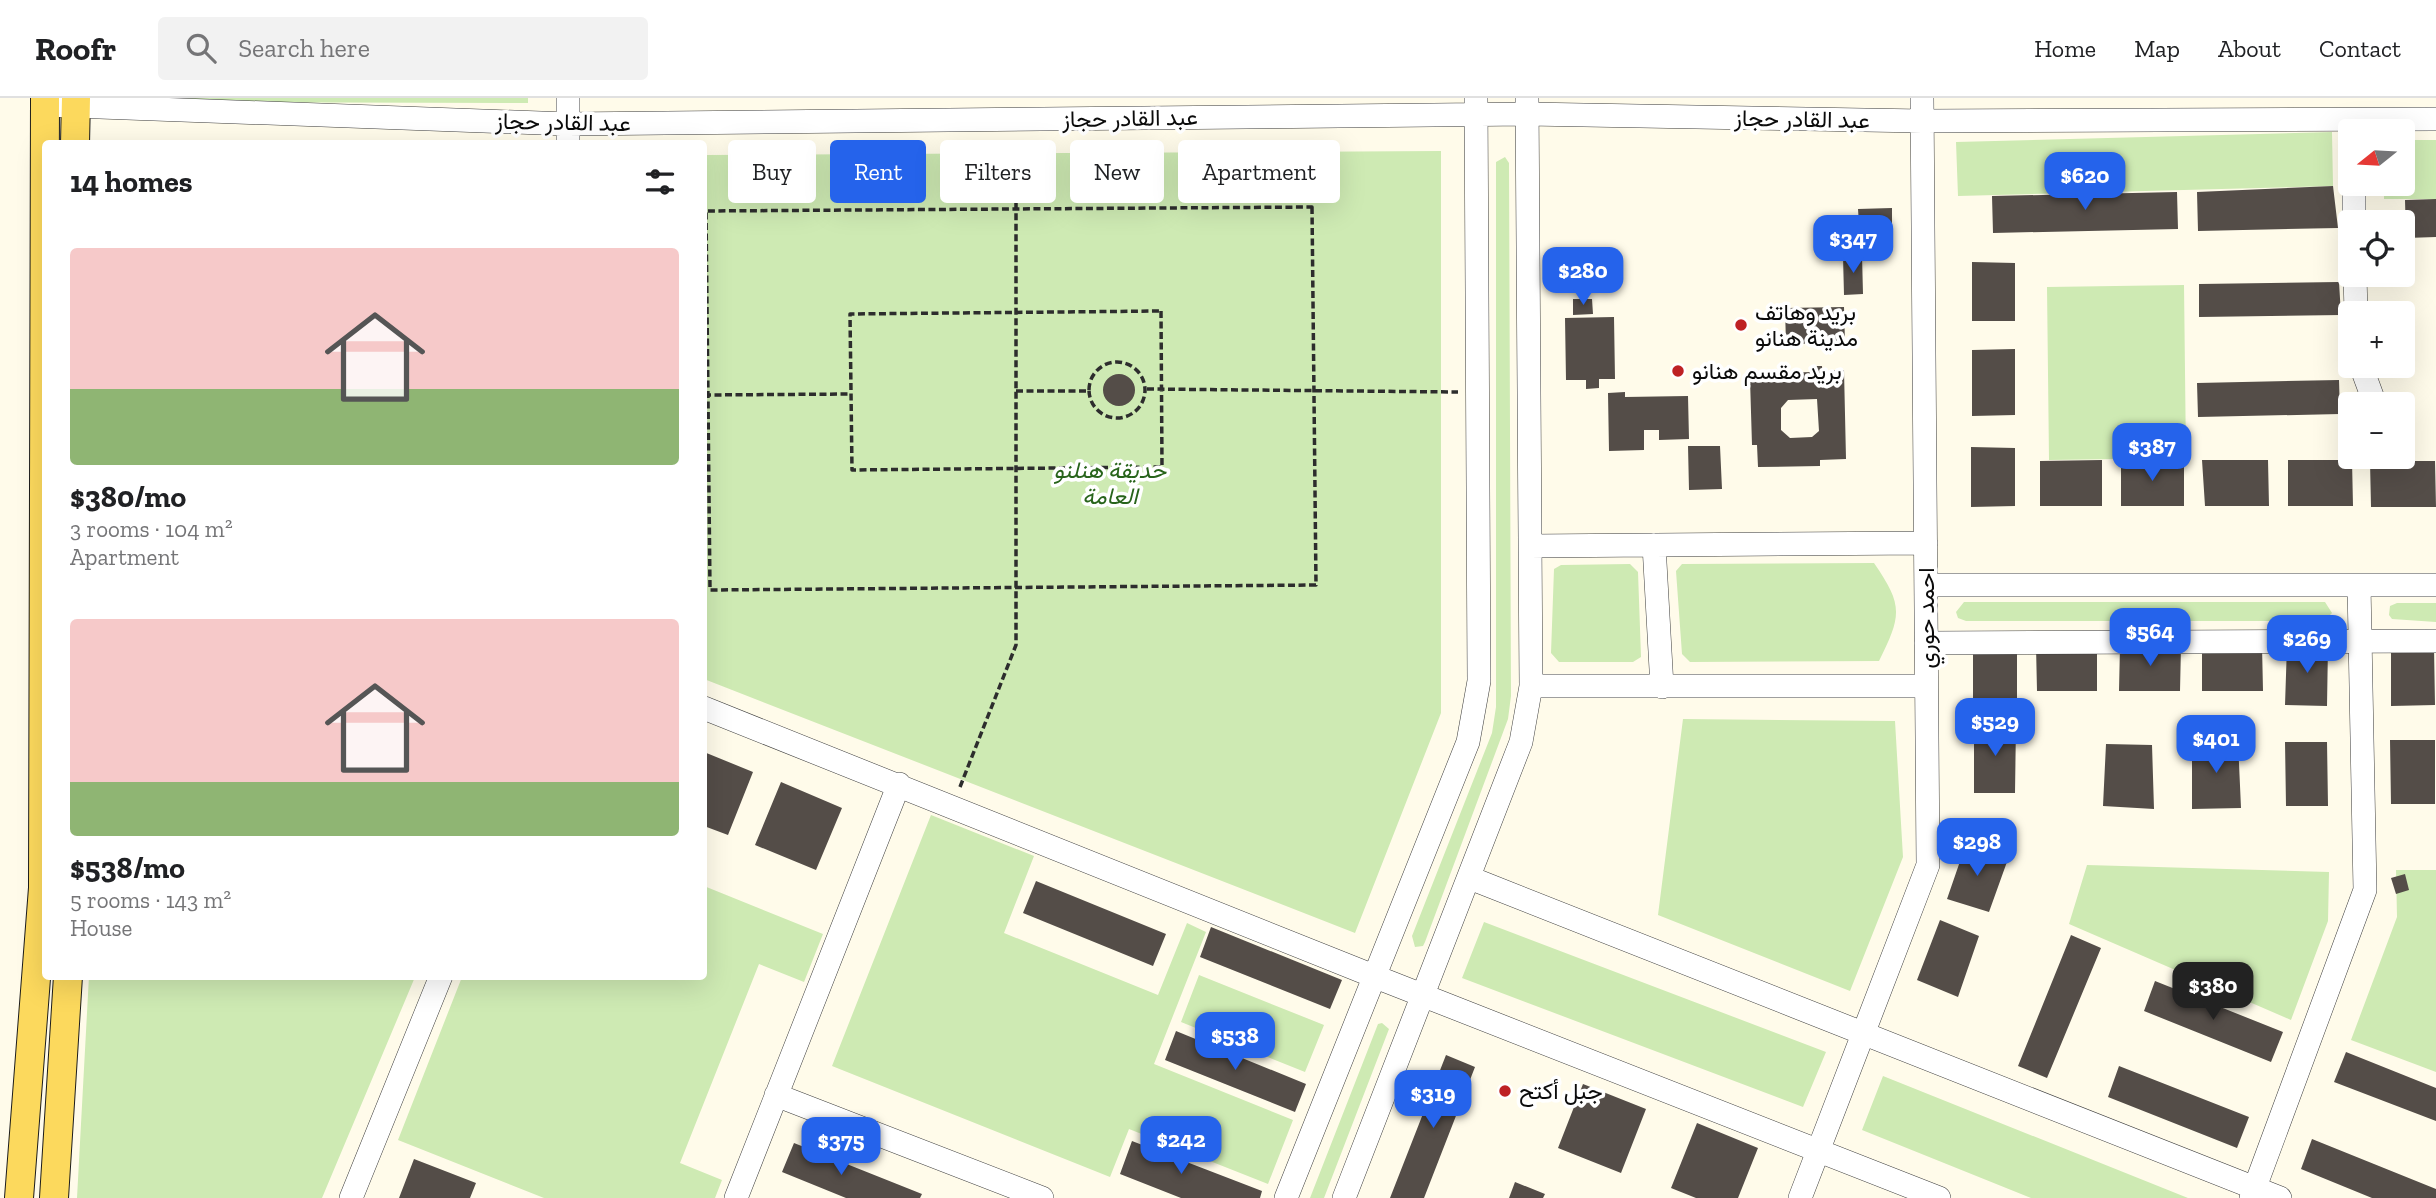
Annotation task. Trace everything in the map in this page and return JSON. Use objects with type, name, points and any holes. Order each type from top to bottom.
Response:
[{"type":"main road","points":[[45,101],[45,140]]},
{"type":"main road","points":[[75,140],[76,101]]},
{"type":"main road","points":[[19,1198],[42,901]]},
{"type":"main road","points":[[54,1198],[68,980]]},
{"type":"street","points":[[568,98],[568,134]]},
{"type":"street","name":"عبد القادر حجاز","points":[[45,101],[568,134],[1476,106],[1922,109],[2338,124]]},
{"type":"street","points":[[1286,1198],[1468,742],[1479,681],[1476,106]]},
{"type":"street","points":[[1344,1198],[1521,742],[1531,686],[1527,106]]},
{"type":"street","name":"احمد حوري","points":[[1800,1198],[1928,865],[1922,109]]},
{"type":"street","name":"عبد القادر حجاز","points":[[2415,121],[2436,119]]},
{"type":"street","points":[[1530,546],[1926,543]]},
{"type":"street","points":[[1654,545],[1662,687]]},
{"type":"street","points":[[1926,585],[2436,585]]},
{"type":"street","points":[[2253,1193],[2365,890],[2359,585]]},
{"type":"street","points":[[1926,643],[2436,641]]},
{"type":"street","points":[[1531,686],[1926,686]]},
{"type":"street","points":[[707,709],[1938,1198]]},
{"type":"street","points":[[736,1198],[899,784]]},
{"type":"street","points":[[1470,878],[2253,1193],[2280,1198]]},
{"type":"street","points":[[351,1198],[439,980]]},
{"type":"street","points":[[776,1095],[1042,1198]]},
{"type":"path","points":[[953,805],[1016,645],[1016,119]]},
{"type":"path","points":[[707,211],[1312,207],[1316,585],[710,590],[707,444]]},
{"type":"path","points":[[1161,312],[1162,467],[852,470],[850,314],[1016,313],[1161,312]]},
{"type":"path","points":[[1117,360],[1138,369],[1147,389],[1139,411],[1118,420],[1097,411],[1088,391],[1096,369],[1117,360]]},
{"type":"path","points":[[1147,389],[1477,392]]},
{"type":"path","points":[[1016,391],[1088,391]]},
{"type":"path","points":[[707,395],[851,394]]},
{"type":"green space","points":[[118,98],[528,98],[528,103],[118,102]]},
{"type":"green space","points":[[2332,132],[2333,186],[1958,196],[1956,142]]},
{"type":"green space","points":[[2415,140],[2436,140],[2436,199],[2384,199],[2384,196],[2415,196]]},
{"type":"green space","name":"حديقة هنلنو العامة","points":[[1441,151],[1441,713],[1355,933],[707,680],[707,155],[728,155],[728,203],[816,203],[816,154],[830,154],[830,203],[926,203],[926,154],[940,154],[940,203],[1056,203],[1056,153],[1070,153],[1070,203],[1164,203],[1164,153],[1178,152],[1178,203],[1340,203],[1340,152]]},
{"type":"green space","points":[[1505,157],[1509,163],[1511,696],[1508,719],[1425,942],[1423,946],[1415,947],[1412,936],[1492,733],[1496,707],[1496,162]]},
{"type":"green space","points":[[2184,285],[2186,458],[2049,460],[2047,287]]},
{"type":"green space","points":[[1874,563],[1890,590],[1896,610],[1892,632],[1879,661],[1690,662],[1682,654],[1676,571],[1682,564]]},
{"type":"green space","points":[[1630,564],[1638,572],[1641,657],[1633,662],[1559,662],[1551,653],[1554,569],[1561,565]]},
{"type":"green space","points":[[1964,602],[2325,602],[2332,613],[2324,621],[1966,621],[1958,618],[1956,612]]},
{"type":"green space","points":[[2397,603],[2436,603],[2436,622],[2392,619],[2389,615],[2390,606]]},
{"type":"green space","points":[[1683,719],[1895,721],[1903,857],[1850,991],[1658,915]]},
{"type":"green space","points":[[931,815],[1034,856],[1004,933],[1158,995],[1187,923],[1206,932],[1154,1064],[1293,1120],[1268,1184],[1129,1129],[1110,1177],[832,1066]]},
{"type":"green space","points":[[2087,865],[2329,872],[2328,921],[2291,1020],[2069,924]]},
{"type":"green space","points":[[2396,870],[2436,870],[2436,1072],[2351,1040],[2397,917]]},
{"type":"green space","points":[[707,887],[823,934],[804,982],[759,964],[680,1163],[722,1180],[715,1198],[544,1198],[398,1140],[461,980],[707,980]]},
{"type":"green space","points":[[1484,922],[1826,1052],[1803,1107],[1462,978]]},
{"type":"green space","points":[[1199,975],[1324,1025],[1305,1072],[1181,1022]]},
{"type":"green space","points":[[89,980],[414,980],[322,1198],[77,1198]]},
{"type":"green space","points":[[1382,1023],[1389,1029],[1324,1198],[1310,1198],[1378,1024]]},
{"type":"green space","points":[[1883,1076],[2188,1198],[2031,1198],[1862,1130]]},
{"type":"building","points":[[2333,186],[2338,228],[2198,231],[2197,192]]},
{"type":"building","points":[[2177,192],[2178,229],[1993,233],[1992,196]]},
{"type":"building","points":[[2436,199],[2436,237],[2415,238],[2415,210],[2405,210],[2405,200]]},
{"type":"building","points":[[1892,208],[1892,223],[1859,224],[1858,209]]},
{"type":"building","points":[[1862,255],[1863,294],[1844,295],[1843,256]]},
{"type":"building","points":[[1972,262],[2015,263],[2015,321],[1972,321]]},
{"type":"building","points":[[2338,282],[2340,301],[2338,301],[2338,315],[2199,317],[2199,284]]},
{"type":"building","points":[[1573,299],[1592,299],[1593,314],[1573,315]]},
{"type":"building","points":[[1844,307],[1845,343],[1786,344],[1785,308]]},
{"type":"building","points":[[1614,317],[1615,379],[1599,379],[1599,388],[1586,389],[1586,380],[1566,380],[1565,318]]},
{"type":"building","points":[[2015,349],[2015,415],[1972,416],[1972,350]]},
{"type":"building","points":[[1812,366],[1822,366],[1823,383],[1830,383],[1830,370],[1844,370],[1846,459],[1820,460],[1820,466],[1758,467],[1757,445],[1752,445],[1750,379],[1777,379],[1776,373],[1812,372]],"holes":[[[1817,399],[1819,431],[1812,437],[1790,438],[1781,430],[1781,408],[1788,400]]]},
{"type":"building","points":[[1119,374],[1131,378],[1135,390],[1131,402],[1119,406],[1107,402],[1103,390],[1107,378]]},
{"type":"building","points":[[2339,380],[2338,414],[2198,417],[2197,383]]},
{"type":"building","points":[[1625,392],[1625,397],[1688,396],[1689,439],[1659,440],[1659,430],[1644,430],[1644,450],[1609,451],[1608,393]]},
{"type":"building","points":[[1688,446],[1720,446],[1722,489],[1689,490]]},
{"type":"building","points":[[1971,447],[2015,448],[2015,506],[1971,507]]},
{"type":"building","points":[[2102,460],[2102,506],[2040,506],[2040,461]]},
{"type":"building","points":[[2121,460],[2184,461],[2184,506],[2121,506]]},
{"type":"building","points":[[2202,460],[2268,460],[2269,506],[2205,506]]},
{"type":"building","points":[[2288,460],[2338,460],[2338,469],[2352,469],[2353,506],[2288,506]]},
{"type":"building","points":[[2415,461],[2435,461],[2436,507],[2371,507],[2370,469],[2415,469]]},
{"type":"building","points":[[2262,645],[2263,691],[2202,691],[2202,646]]},
{"type":"building","points":[[2287,645],[2328,645],[2327,706],[2285,705]]},
{"type":"building","points":[[2036,646],[2097,646],[2097,691],[2037,691]]},
{"type":"building","points":[[2120,646],[2181,646],[2180,691],[2119,691]]},
{"type":"building","points":[[1973,647],[2017,647],[2017,712],[1973,712]]},
{"type":"building","points":[[2391,647],[2434,647],[2435,705],[2391,706]]},
{"type":"building","points":[[1974,724],[2016,724],[2015,793],[1974,793]]},
{"type":"building","points":[[2390,740],[2435,740],[2435,804],[2391,804]]},
{"type":"building","points":[[2192,741],[2238,741],[2241,808],[2192,809]]},
{"type":"building","points":[[2285,742],[2327,742],[2328,806],[2286,806]]},
{"type":"building","points":[[2106,744],[2152,745],[2154,809],[2103,806]]},
{"type":"building","points":[[707,753],[753,772],[728,835],[707,827]]},
{"type":"building","points":[[781,782],[842,808],[816,870],[755,845]]},
{"type":"building","points":[[1967,841],[2008,859],[1989,912],[1947,899]]},
{"type":"building","points":[[2405,874],[2409,890],[2396,894],[2391,878]]},
{"type":"building","points":[[1036,881],[1166,934],[1153,966],[1023,913]]},
{"type":"building","points":[[1940,920],[1979,936],[1958,997],[1917,980]]},
{"type":"building","points":[[1211,927],[1342,980],[1330,1009],[1200,957]]},
{"type":"building","points":[[2071,935],[2101,948],[2047,1078],[2018,1066]]},
{"type":"building","points":[[2155,981],[2283,1032],[2271,1062],[2144,1011]]},
{"type":"building","points":[[1176,1031],[1306,1084],[1295,1112],[1165,1060]]},
{"type":"building","points":[[2346,1052],[2436,1088],[2436,1121],[2334,1082]]},
{"type":"building","points":[[1446,1055],[1475,1067],[1424,1198],[1390,1198]]},
{"type":"building","points":[[2119,1066],[2249,1117],[2237,1148],[2108,1097]]},
{"type":"building","points":[[1583,1084],[1646,1109],[1621,1173],[1558,1148]]},
{"type":"building","points":[[1697,1123],[1758,1148],[1738,1198],[1696,1198],[1671,1188]]},
{"type":"building","points":[[2312,1139],[2436,1189],[2436,1198],[2372,1198],[2301,1169]]},
{"type":"building","points":[[1132,1141],[1262,1191],[1260,1198],[1181,1198],[1120,1174]]},
{"type":"building","points":[[794,1143],[922,1194],[920,1198],[846,1198],[782,1172]]},
{"type":"building","points":[[414,1159],[476,1183],[470,1198],[399,1198]]},
{"type":"building","points":[[1515,1182],[1545,1194],[1543,1198],[1509,1198]]},
{"type":"place","name":"بريد وهاتف مدينة هنانو","points":[[1741,325]]},
{"type":"place","name":"بريد مقسم هنانو","points":[[1678,371]]},
{"type":"place","name":"جبل أكتح","points":[[1505,1091]]}]
